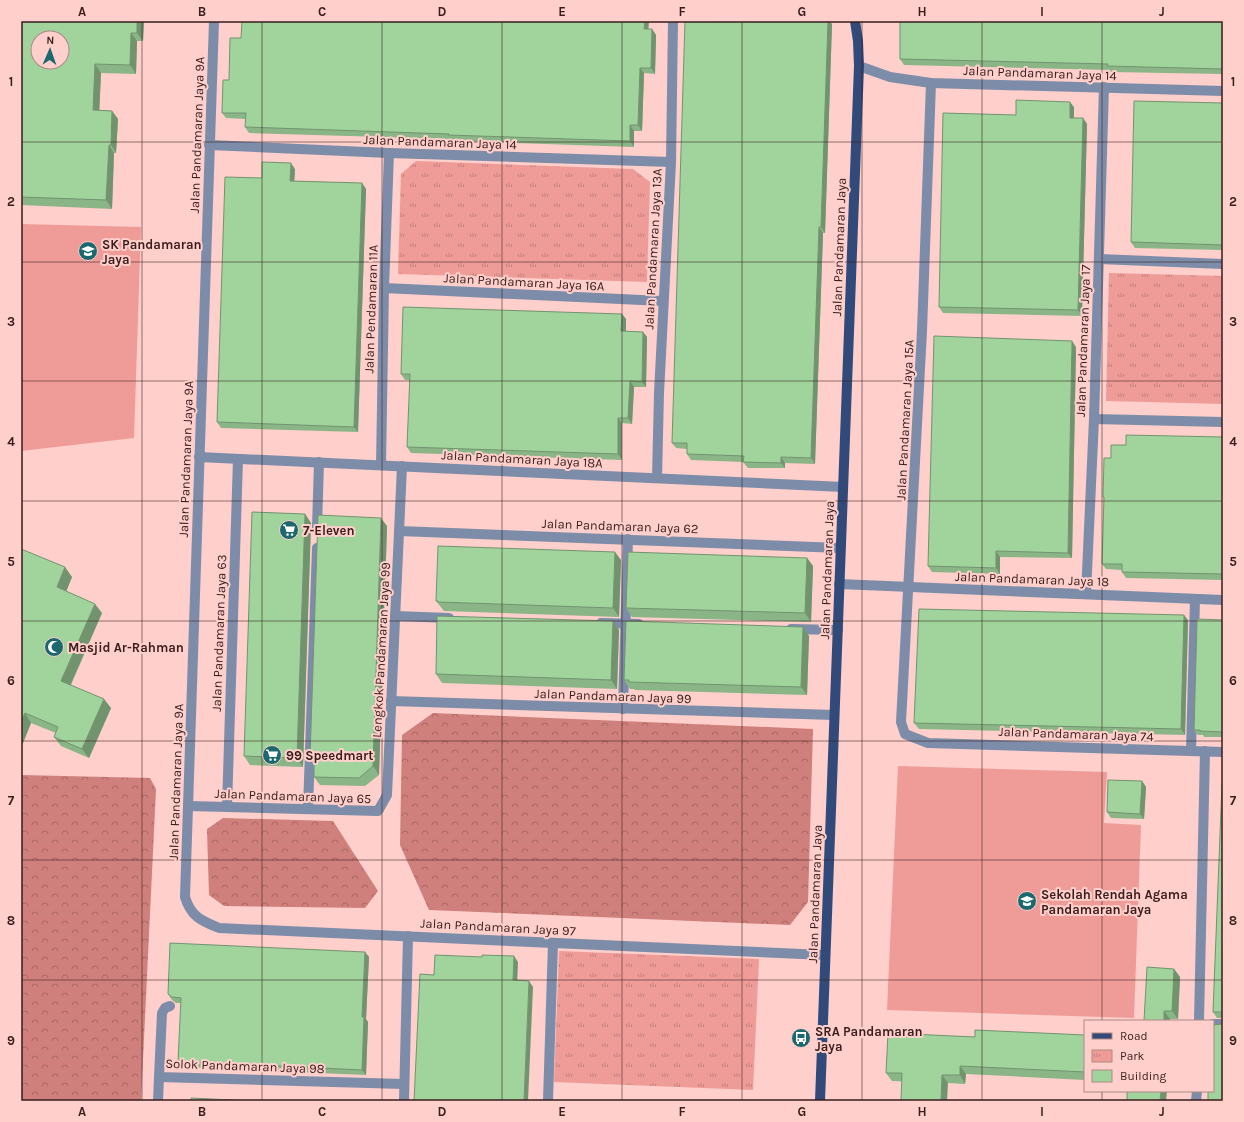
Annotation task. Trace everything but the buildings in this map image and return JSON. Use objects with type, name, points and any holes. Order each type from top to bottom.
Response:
[{"type":"main road","name":"Jalan Pandamaran Jaya","points":[[820,1101],[859,66],[858,41],[855,21]]},
{"type":"street","name":"Jalan Pandamaran Jaya 9A","points":[[185,897],[214,21]]},
{"type":"street","name":"Jalan Pandamaran Jaya 13A","points":[[657,478],[663,301],[671,162],[673,21]]},
{"type":"street","name":"Jalan Pandamaran Jaya 14","points":[[859,66],[890,76],[931,83],[1223,91]]},
{"type":"street","name":"Jalan Pandamaran Jaya 15A","points":[[928,743],[905,734],[901,722],[922,331],[931,83]]},
{"type":"street","name":"Jalan Pandamaran Jaya 17","points":[[1086,594],[1094,419],[1104,88]]},
{"type":"street","name":"Jalan Pandamaran Jaya 14","points":[[209,145],[389,153],[671,162]]},
{"type":"street","name":"Jalan Pendamaran 11A","points":[[381,465],[384,288],[389,153]]},
{"type":"street","points":[[1099,259],[1223,264]]},
{"type":"street","name":"Jalan Pandamaran Jaya 16A","points":[[384,288],[663,301]]},
{"type":"street","points":[[1094,419],[1223,422]]},
{"type":"street","name":"Jalan Pandamaran Jaya 18A","points":[[200,457],[843,487]]},
{"type":"street","name":"Jalan Pandamaran Jaya 63","points":[[227,807],[238,459]]},
{"type":"street","points":[[308,809],[320,462]]},
{"type":"street","name":"Lengkok Pandamaran Jaya 99","points":[[387,795],[402,466]]},
{"type":"street","name":"Jalan Pandamaran Jaya 62","points":[[399,531],[840,548]]},
{"type":"street","points":[[623,709],[628,539]]},
{"type":"street","name":"Jalan Pandamaran Jaya 18","points":[[839,584],[1223,600]]},
{"type":"street","points":[[1192,750],[1195,599]]},
{"type":"street","points":[[395,616],[459,618]]},
{"type":"street","points":[[594,623],[649,624]]},
{"type":"street","points":[[783,629],[838,630]]},
{"type":"street","name":"Jalan Pandamaran Jaya 99","points":[[391,702],[834,715]]},
{"type":"street","name":"Jalan Pandamaran Jaya 74","points":[[928,743],[1223,752]]},
{"type":"street","points":[[1198,1020],[1205,751]]},
{"type":"street","name":"Jalan Pandamaran Jaya 65","points":[[188,806],[378,811],[387,795]]},
{"type":"street","name":"Jalan Pandamaran Jaya 97","points":[[185,897],[188,907],[200,920],[220,928],[825,954]]},
{"type":"street","points":[[404,1101],[408,936]]},
{"type":"street","points":[[553,943],[548,1101],[556,1101]]},
{"type":"street","name":"Solok Pandamaran Jaya 98","points":[[170,1006],[165,1008],[162,1013],[159,1077],[404,1084]]},
{"type":"street","points":[[158,1101],[159,1077]]},
{"type":"green space","points":[[416,161],[633,169],[650,182],[647,282],[398,274],[401,174]]},
{"type":"green space","points":[[21,224],[141,227],[134,438],[21,451]]},
{"type":"green space","points":[[1109,273],[1223,276],[1223,404],[1106,401]]},
{"type":"green space","points":[[433,713],[813,729],[808,902],[790,925],[429,910],[400,845],[402,735]]},
{"type":"green space","points":[[898,766],[1107,772],[1104,823],[1141,825],[1134,1018],[887,1010]]},
{"type":"green space","points":[[21,775],[150,778],[156,789],[141,1101],[21,1101]]},
{"type":"green space","points":[[223,818],[333,821],[378,891],[365,908],[224,906],[209,895],[207,829]]},
{"type":"green space","points":[[559,951],[759,959],[753,1090],[554,1082]]},
{"type":"place","name":"SK Pandamaran Jaya","points":[[88,251]]},
{"type":"place","name":"7-Eleven","points":[[289,530]]},
{"type":"place","name":"Masjid Ar-Rahman","points":[[54,647]]},
{"type":"place","name":"99 Speedmart","points":[[272,755]]},
{"type":"place","name":"Sekolah Rendah Agama Pandamaran Jaya","points":[[1027,901]]},
{"type":"place","name":"SRA Pandamaran Jaya","points":[[801,1038]]}]
